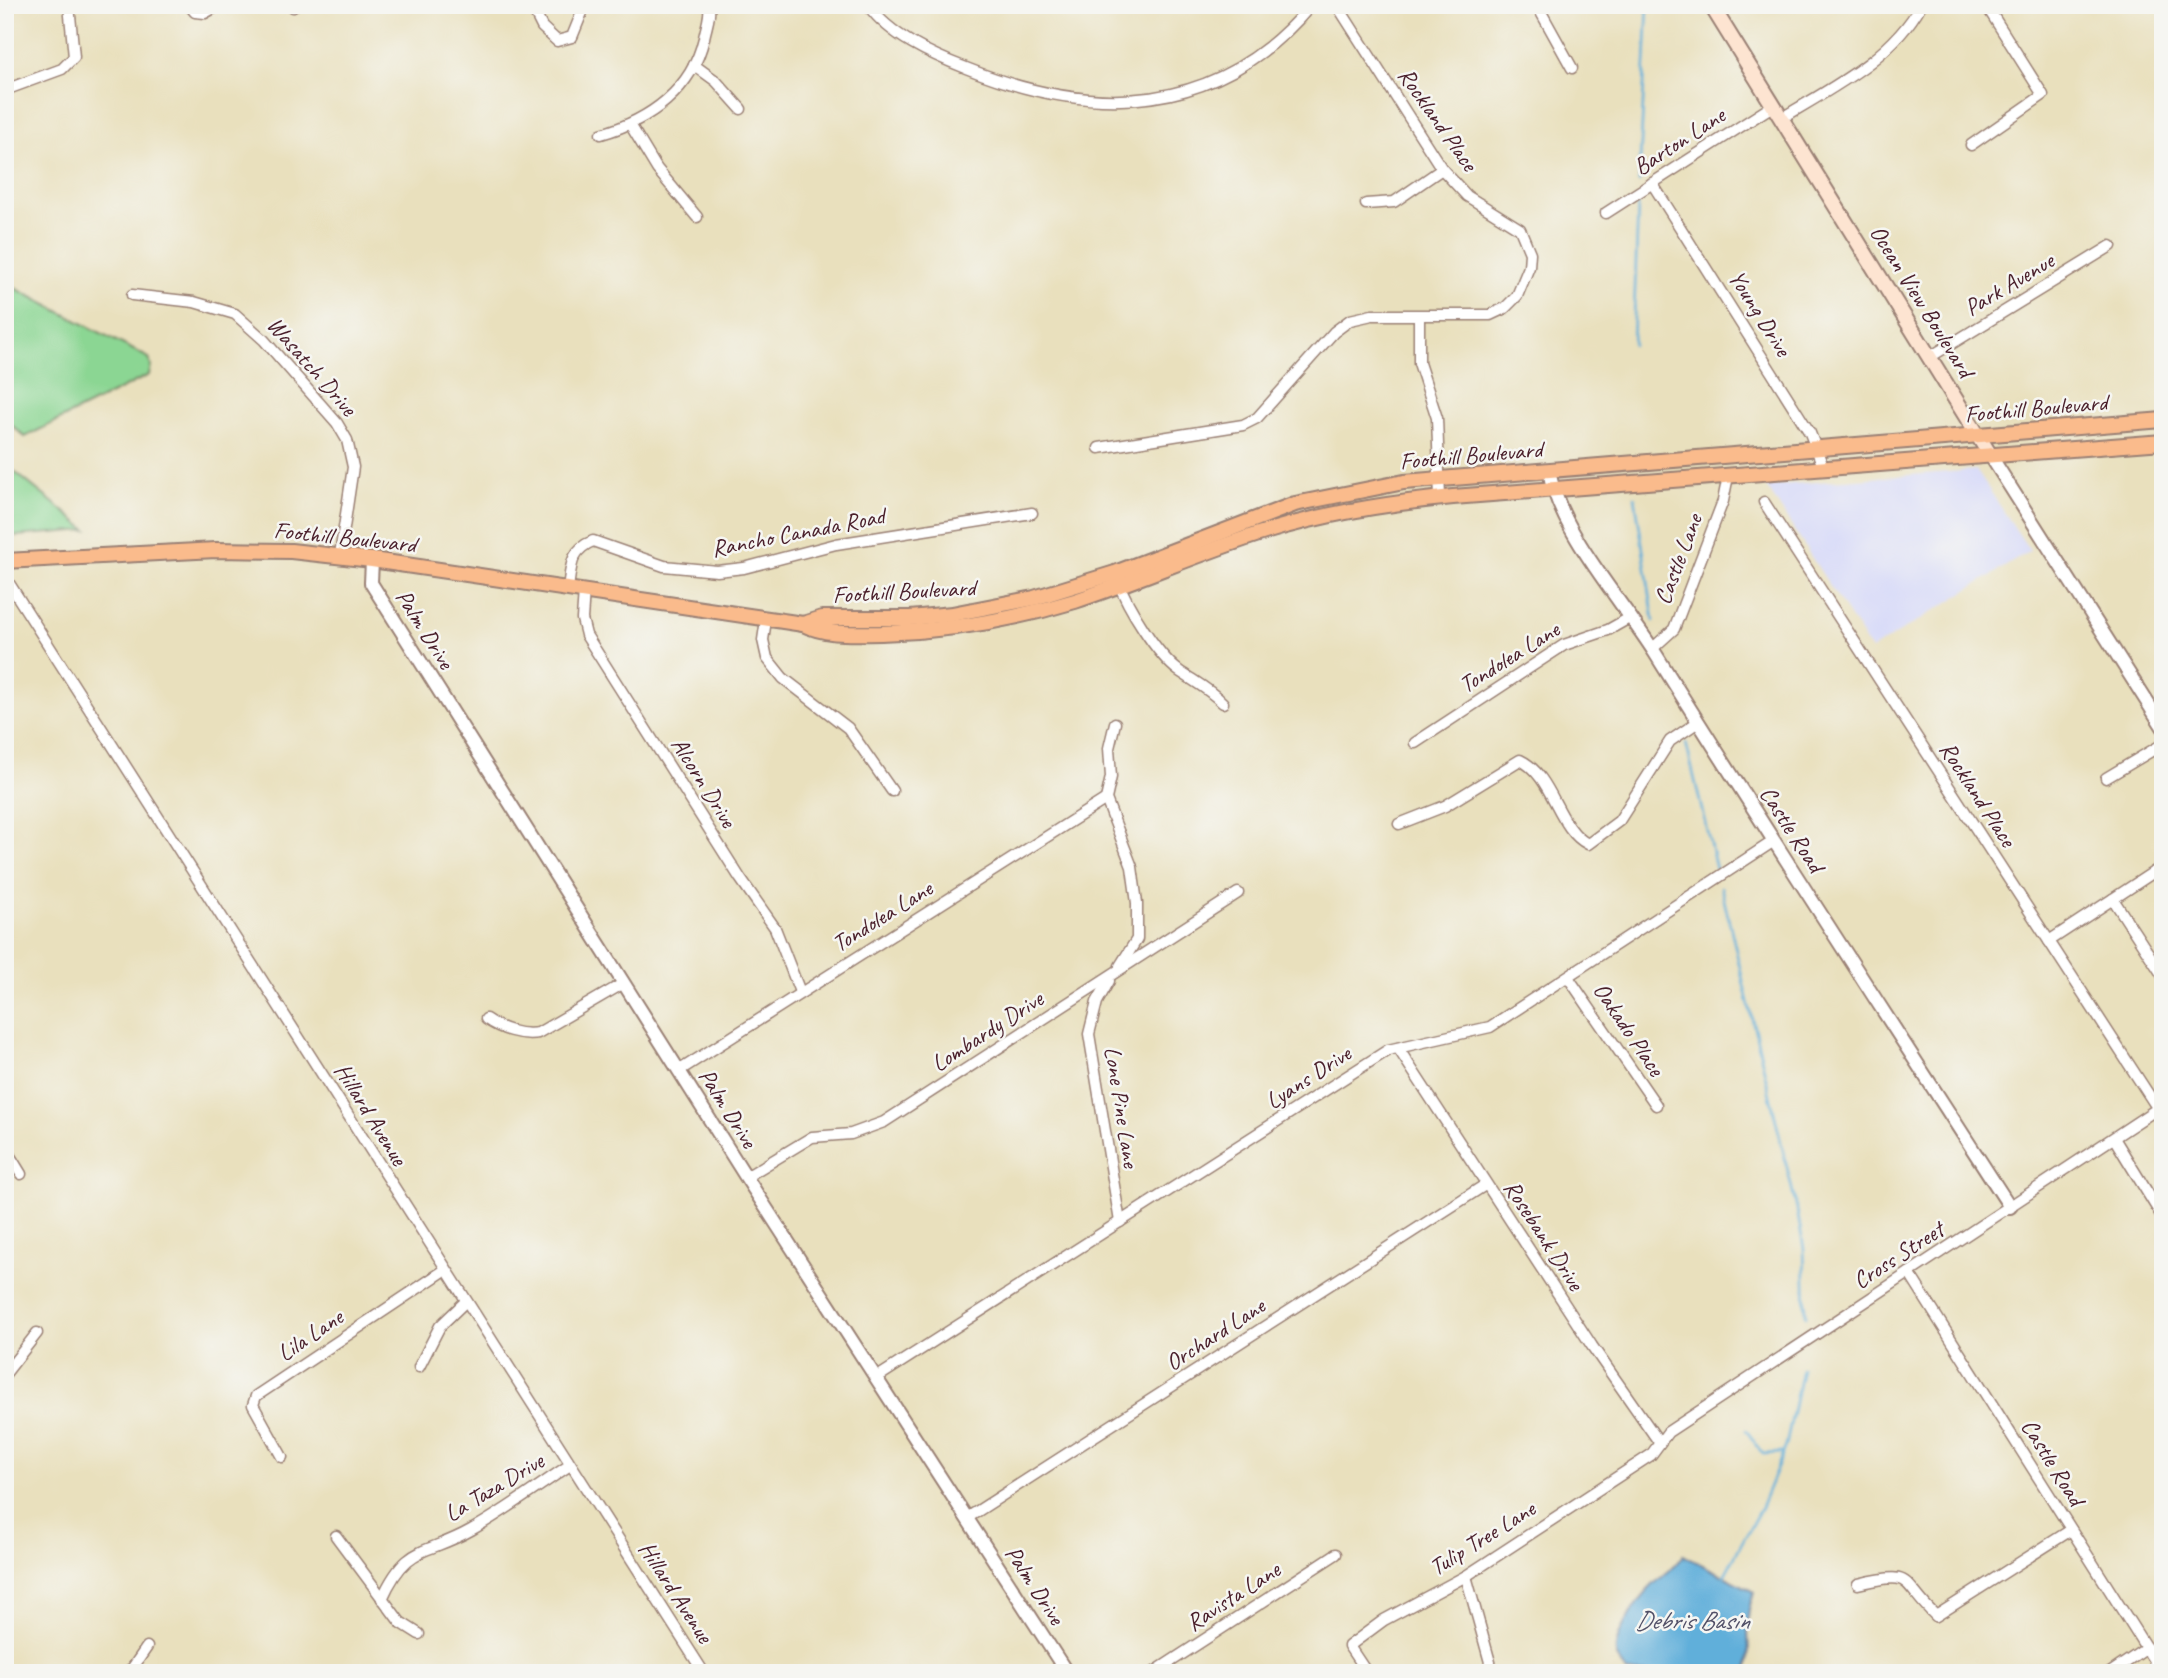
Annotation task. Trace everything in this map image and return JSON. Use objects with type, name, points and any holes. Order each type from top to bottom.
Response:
[{"type":"main road","name":"Ocean View Boulevard","points":[[1711,5],[1990,456]]},
{"type":"main road","name":"Foothill Boulevard","points":[[5,561],[216,550],[340,555],[803,624],[817,631],[850,633],[952,627],[1037,611],[1325,496],[1439,479],[2163,420]]},
{"type":"main road","name":"Foothill Boulevard","points":[[1219,540],[1311,519],[1440,498],[2163,442]]},
{"type":"street","points":[[5,90],[62,69],[74,57],[69,5]]},
{"type":"street","points":[[188,5],[195,12],[205,13],[219,5]]},
{"type":"street","points":[[531,5],[542,27],[557,41],[572,37],[586,5]]},
{"type":"street","points":[[601,134],[631,126],[668,100],[694,65],[702,44],[709,5]]},
{"type":"street","points":[[868,5],[901,34],[936,56],[1009,85],[1058,96],[1121,102],[1151,99],[1216,81],[1278,41],[1311,5]]},
{"type":"street","name":"Rockland Place","points":[[1099,448],[1243,425],[1257,418],[1335,332],[1350,320],[1372,315],[1481,317],[1499,311],[1522,289],[1530,253],[1520,229],[1467,196],[1442,169],[1337,5]]},
{"type":"street","points":[[1537,5],[1572,68]]},
{"type":"street","name":"Barton Lane","points":[[1606,213],[1652,183],[1888,50],[1909,27],[1922,5]]},
{"type":"street","points":[[1972,145],[2043,95],[1986,5]]},
{"type":"street","points":[[694,65],[716,81],[741,109]]},
{"type":"street","points":[[631,126],[657,169],[697,217]]},
{"type":"street","points":[[1366,204],[1394,202],[1442,169]]},
{"type":"street","name":"Young Drive","points":[[1652,183],[1818,447],[1824,469]]},
{"type":"street","name":"Park Avenue","points":[[1930,357],[2111,246]]},
{"type":"street","name":"Wasatch Drive","points":[[132,295],[194,302],[235,314],[264,340],[337,423],[347,440],[353,467],[340,555]]},
{"type":"street","points":[[1419,316],[1418,360],[1437,418],[1440,498]]},
{"type":"street","name":"Ocean View Boulevard","points":[[1990,456],[2163,727]]},
{"type":"street","name":"Castle Road","points":[[1549,470],[1552,489],[1561,510],[2010,1207]]},
{"type":"street","name":"Castle Lane","points":[[1652,649],[1674,629],[1723,501],[1728,476]]},
{"type":"street","name":"Rockland Place","points":[[1764,502],[2160,1107]]},
{"type":"street","name":"Rancho Canada Road","points":[[568,589],[573,557],[583,545],[593,541],[664,566],[718,571],[744,568],[836,544],[1032,513]]},
{"type":"street","name":"Palm Drive","points":[[372,560],[370,583],[747,1177],[1067,1673]]},
{"type":"street","name":"Hillard Avenue","points":[[5,577],[704,1673]]},
{"type":"street","points":[[1117,579],[1129,605],[1166,657],[1178,670],[1206,686],[1223,703]]},
{"type":"street","name":"Alcorn Drive","points":[[584,592],[582,619],[586,635],[740,877],[768,915],[800,992]]},
{"type":"street","name":"Tondolea Lane","points":[[1415,743],[1564,645],[1608,630],[1631,617]]},
{"type":"street","points":[[766,620],[762,640],[767,658],[783,678],[848,728],[891,791]]},
{"type":"street","points":[[1399,824],[1445,806],[1520,760],[1537,772],[1576,835],[1588,844],[1619,821],[1670,741],[1698,722]]},
{"type":"street","name":"Lone Pine Lane","points":[[1115,723],[1109,748],[1111,777],[1107,799],[1132,867],[1137,903],[1135,946],[1097,1002],[1088,1034],[1120,1222]]},
{"type":"street","points":[[2106,778],[2163,744]]},
{"type":"street","name":"Tondolea Lane","points":[[680,1070],[1107,799]]},
{"type":"street","name":"Lyans Drive","points":[[876,1378],[1388,1050],[1490,1027],[1774,841]]},
{"type":"street","points":[[2049,941],[2163,866]]},
{"type":"street","name":"Lombardy Drive","points":[[747,1177],[812,1137],[851,1135],[884,1122],[1238,893]]},
{"type":"street","points":[[2113,899],[2163,976]]},
{"type":"street","name":"Oakado Place","points":[[1568,976],[1656,1105]]},
{"type":"street","points":[[486,1019],[495,1025],[528,1035],[538,1033],[624,983]]},
{"type":"street","name":"Rosebank Drive","points":[[1398,1048],[1485,1185],[1659,1442]]},
{"type":"street","name":"Cross Street","points":[[1659,1442],[1668,1432],[2160,1107]]},
{"type":"street","points":[[2114,1138],[2163,1218]]},
{"type":"street","points":[[5,1148],[21,1174]]},
{"type":"street","name":"Orchard Lane","points":[[967,1518],[1485,1185]]},
{"type":"street","name":"Lila Lane","points":[[282,1457],[253,1405],[256,1396],[445,1270]]},
{"type":"street","name":"Castle Road","points":[[1909,1273],[2162,1673]]},
{"type":"street","points":[[419,1367],[440,1326],[465,1302]]},
{"type":"street","points":[[5,1374],[37,1333]]},
{"type":"street","name":"Tulip Tree Lane","points":[[1367,1673],[1349,1646],[1384,1620],[1466,1576],[1651,1455],[1659,1442]]},
{"type":"street","name":"La Taza Drive","points":[[382,1599],[394,1572],[415,1553],[470,1531],[570,1465]]},
{"type":"street","points":[[1858,1584],[1891,1576],[1908,1582],[1936,1616],[2071,1530]]},
{"type":"street","points":[[336,1536],[400,1622],[419,1634]]},
{"type":"street","name":"Ravista Lane","points":[[1153,1673],[1336,1554]]},
{"type":"street","points":[[1466,1576],[1493,1673]]},
{"type":"street","points":[[129,1673],[147,1647]]},
{"type":"street","points":[[2109,1673],[2147,1648]]},
{"type":"shaded area","points":[[1976,470],[2030,551],[1871,650],[1766,486]]},
{"type":"green space","points":[[5,283],[149,358],[149,375],[25,437],[5,419]]},
{"type":"green space","points":[[5,464],[87,530],[16,536],[5,530]]},
{"type":"water","name":"Debris Basin","points":[[1683,1555],[1755,1592],[1748,1622],[1747,1673],[1628,1673],[1618,1659],[1616,1646],[1634,1608]]},
{"type":"waterway","points":[[1639,182],[1648,5]]},
{"type":"waterway","points":[[1633,345],[1638,204]]},
{"type":"waterway","points":[[1635,497],[1654,621]]},
{"type":"waterway","points":[[1686,743],[1716,869]]},
{"type":"waterway","points":[[1721,887],[1797,1210],[1804,1249],[1806,1316]]},
{"type":"waterway","points":[[1724,1576],[1761,1507],[1786,1446],[1802,1368]]},
{"type":"waterway","points":[[1746,1430],[1763,1454],[1782,1453]]}]
